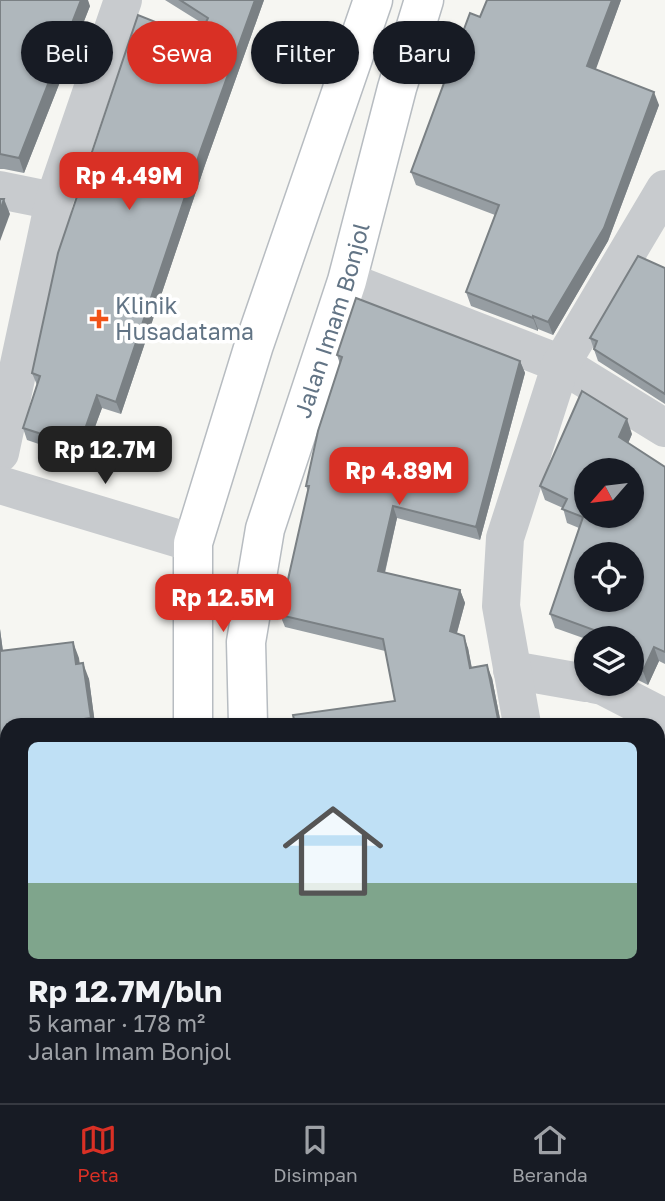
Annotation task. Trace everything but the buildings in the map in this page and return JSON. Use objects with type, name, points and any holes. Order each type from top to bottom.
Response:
[{"type":"main road","points":[[193,718],[193,543],[254,345],[373,0]]},
{"type":"main road","name":"Jalan Imam Bonjol","points":[[248,718],[246,642],[265,529],[346,281],[397,88],[424,0]]},
{"type":"street","points":[[0,453],[54,201],[123,0]]},
{"type":"street","points":[[521,718],[501,606],[505,538],[561,364],[665,189]]},
{"type":"street","points":[[0,190],[54,201]]},
{"type":"street","points":[[346,281],[561,364],[665,428]]},
{"type":"street","points":[[0,485],[193,543]]},
{"type":"street","points":[[512,670],[574,681]]},
{"type":"street","points":[[622,696],[665,718]]},
{"type":"place","name":"Klinik Husadatama","points":[[99,319]]}]
